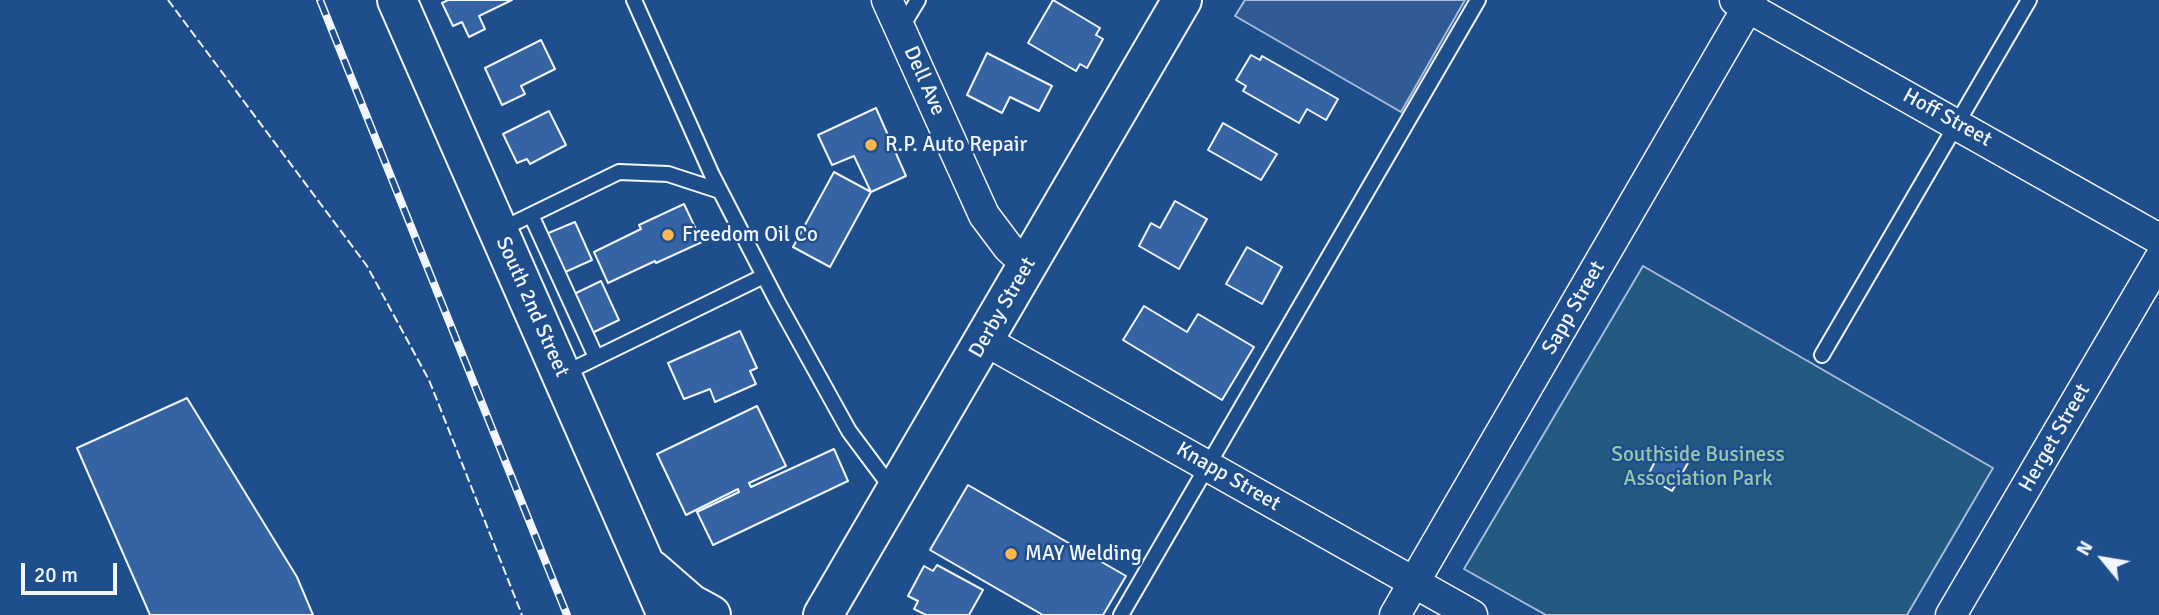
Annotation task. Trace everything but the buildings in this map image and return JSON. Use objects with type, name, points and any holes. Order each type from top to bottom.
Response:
[{"type":"main road","name":"South 2nd Street","points":[[397,0],[515,223],[562,375],[667,615]]},
{"type":"main road","name":"Derby Street","points":[[823,615],[1182,0]]},
{"type":"main road","points":[[644,563],[691,604],[711,615]]},
{"type":"main road","points":[[804,615],[850,568]]},
{"type":"street","name":"Dell Ave","points":[[887,0],[985,215],[1008,247],[1028,266]]},
{"type":"street","name":"Hoff Street","points":[[1745,2],[2159,239]]},
{"type":"street","name":"Sapp Street","points":[[1395,615],[1745,2]]},
{"type":"street","name":"Herget Street","points":[[1951,615],[2159,260]]},
{"type":"street","name":"Knapp Street","points":[[984,340],[1472,615]]},
{"type":"lane","points":[[634,0],[720,191],[764,276],[849,431],[895,493]]},
{"type":"lane","points":[[901,29],[918,0]]},
{"type":"lane","points":[[1121,615],[1478,0]]},
{"type":"lane","points":[[1822,355],[2029,0]]},
{"type":"lane","points":[[596,357],[515,223],[619,172],[668,174],[720,191]]},
{"type":"lane","points":[[562,375],[764,276]]},
{"type":"green space","name":"Southside Business Association Park","points":[[1643,266],[1993,468],[1907,615],[1546,615],[1464,569]]},
{"type":"shaded area","points":[[1245,0],[1465,0],[1401,112],[1235,16]]},
{"type":"railway","points":[[320,0],[567,615]]},
{"type":"fence","points":[[168,0],[367,266],[429,380],[522,615]]},
{"type":"place","name":"R.P. Auto Repair","points":[[871,145]]},
{"type":"place","name":"Freedom Oil Co","points":[[668,235]]},
{"type":"place","name":"MAY Welding","points":[[1011,554]]}]
